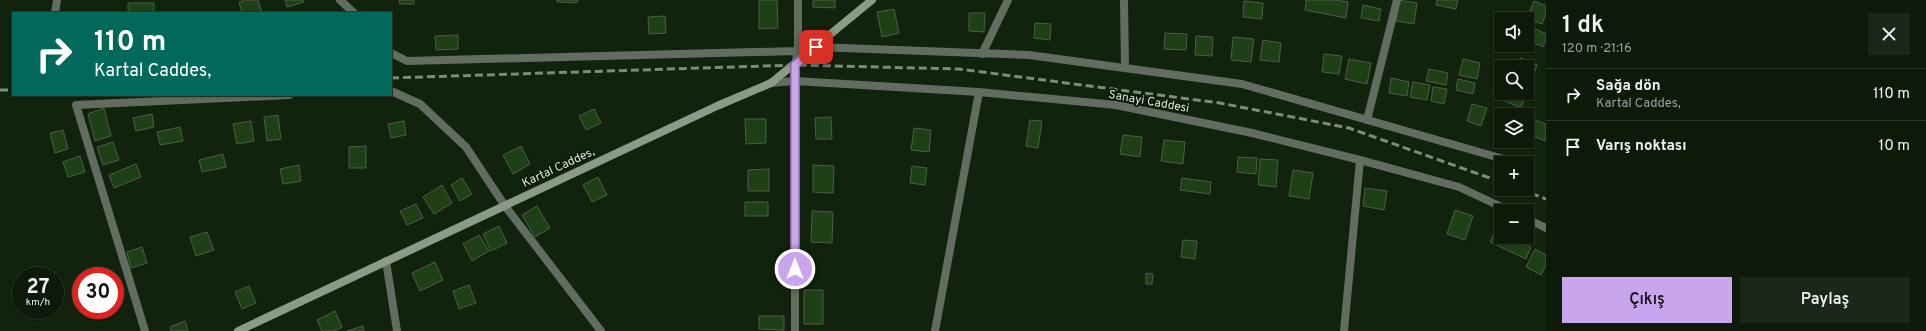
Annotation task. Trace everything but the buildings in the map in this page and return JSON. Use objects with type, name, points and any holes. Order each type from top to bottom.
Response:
[{"type":"main road","name":"Kartal Caddes,","points":[[238,331],[717,106],[771,83],[795,65],[872,0]]},
{"type":"street","points":[[55,12],[57,0]]},
{"type":"street","points":[[340,0],[353,12]]},
{"type":"street","points":[[795,331],[795,65],[798,51],[798,0]]},
{"type":"street","points":[[982,54],[1008,0]]},
{"type":"street","points":[[1124,0],[1125,68]]},
{"type":"street","points":[[1367,120],[1397,0]]},
{"type":"street","points":[[816,47],[1029,56],[1242,84],[1494,156]]},
{"type":"street","points":[[392,54],[407,61],[798,51]]},
{"type":"street","name":"Sanayi Caddesi","points":[[771,83],[795,81],[979,92],[1116,105],[1252,133],[1360,160],[1459,187],[1495,204]]},
{"type":"street","points":[[392,91],[420,104],[466,147],[505,206],[601,331]]},
{"type":"street","points":[[936,331],[979,92]]},
{"type":"street","points":[[145,331],[76,105],[267,96]]},
{"type":"street","points":[[1344,331],[1360,160]]},
{"type":"street","points":[[1534,222],[1546,228]]},
{"type":"street","points":[[386,261],[397,331]]},
{"type":"railway","points":[[392,78],[795,65],[959,69],[1220,103],[1349,128],[1494,180]]},
{"type":"railway","points":[[0,90],[12,90]]},
{"type":"railway","points":[[1534,194],[1546,199]]},
{"type":"route","points":[[795,269],[795,65],[816,47]]}]
